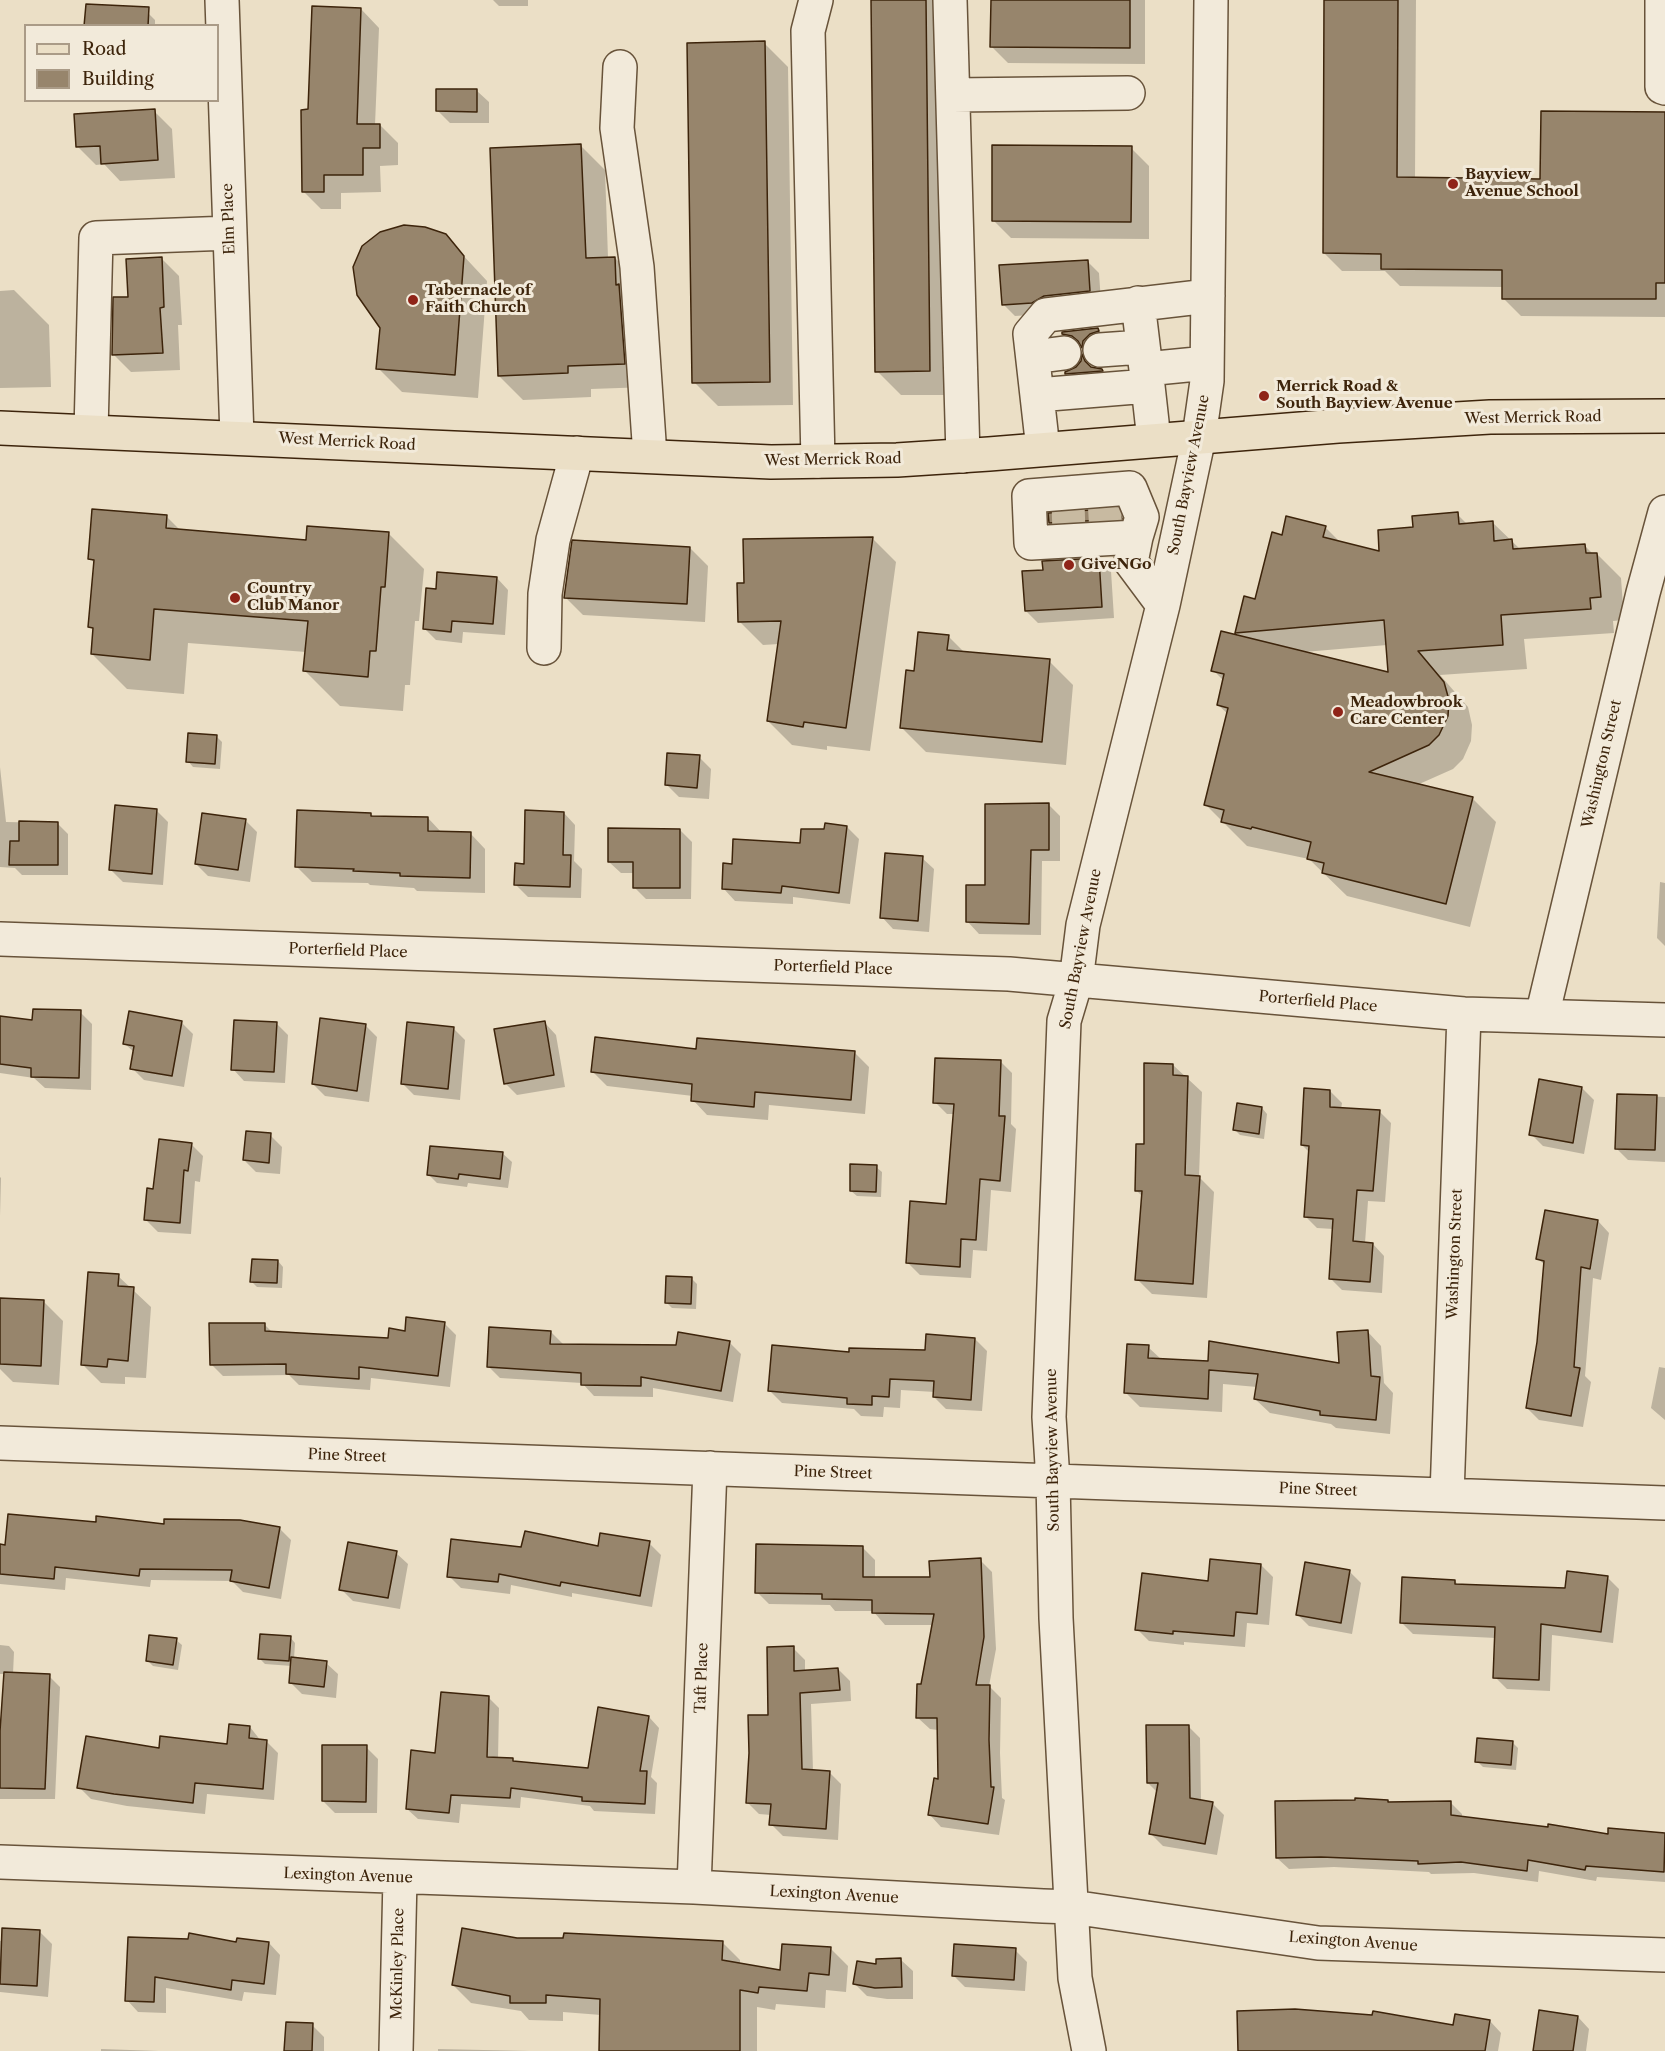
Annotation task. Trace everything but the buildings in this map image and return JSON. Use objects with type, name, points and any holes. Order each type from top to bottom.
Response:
[{"type":"main road","name":"West Merrick Road","points":[[0,428],[771,462],[963,456],[1338,426],[1490,417],[1665,416]]},
{"type":"street","name":"Elm Place","points":[[222,0],[237,437]]},
{"type":"street","points":[[816,0],[808,31],[818,461]]},
{"type":"street","points":[[950,0],[963,456]]},
{"type":"street","name":"South Bayview Avenue","points":[[1089,2051],[1075,1978],[1056,1618],[1049,1417],[1064,1021],[1076,981],[1083,925],[1163,605],[1199,437],[1207,381],[1211,0]]},
{"type":"street","points":[[1662,0],[1662,87],[1665,88]]},
{"type":"street","points":[[620,67],[618,128],[637,267],[650,456]]},
{"type":"street","points":[[953,95],[1128,93]]},
{"type":"street","points":[[91,431],[96,238],[230,233]]},
{"type":"street","points":[[1118,515],[1069,537],[1031,543],[1029,496],[1024,491],[1037,396],[1048,355],[1030,334],[1046,315],[1208,296]]},
{"type":"street","points":[[1138,303],[1146,367],[1138,441],[1118,515],[1131,562],[1163,605]]},
{"type":"street","points":[[1100,350],[1146,367]]},
{"type":"street","points":[[1037,396],[1146,367],[1207,363]]},
{"type":"street","points":[[544,648],[545,594],[553,540],[576,453]]},
{"type":"street","points":[[1029,496],[1068,497],[1118,515],[1181,522]]},
{"type":"street","name":"Washington Street","points":[[1542,1016],[1643,594],[1665,512]]},
{"type":"street","name":"Porterfield Place","points":[[0,939],[1009,974],[1464,1014],[1665,1020]]},
{"type":"street","name":"Washington Street","points":[[1447,1495],[1464,1014]]},
{"type":"street","name":"Pine Street","points":[[0,1443],[1665,1503]]},
{"type":"street","name":"Taft Place","points":[[694,1887],[711,1468]]},
{"type":"street","name":"Lexington Avenue","points":[[0,1863],[694,1887],[1072,1907],[1318,1943],[1665,1955]]},
{"type":"street","name":"McKinley Place","points":[[396,2051],[400,1878]]},
{"type":"tunnel","points":[[1104,499],[1106,532]]},
{"type":"tunnel","points":[[1068,502],[1069,534]]},
{"type":"place","name":"Bayview Avenue School","points":[[1453,184]]},
{"type":"place","name":"Tabernacle of Faith Church","points":[[413,300]]},
{"type":"place","name":"Merrick Road & South Bayview Avenue","points":[[1264,396]]},
{"type":"place","name":"GiveNGo","points":[[1069,565]]},
{"type":"place","name":"Country Club Manor","points":[[235,598]]},
{"type":"place","name":"Meadowbrook Care Center","points":[[1338,712]]}]
